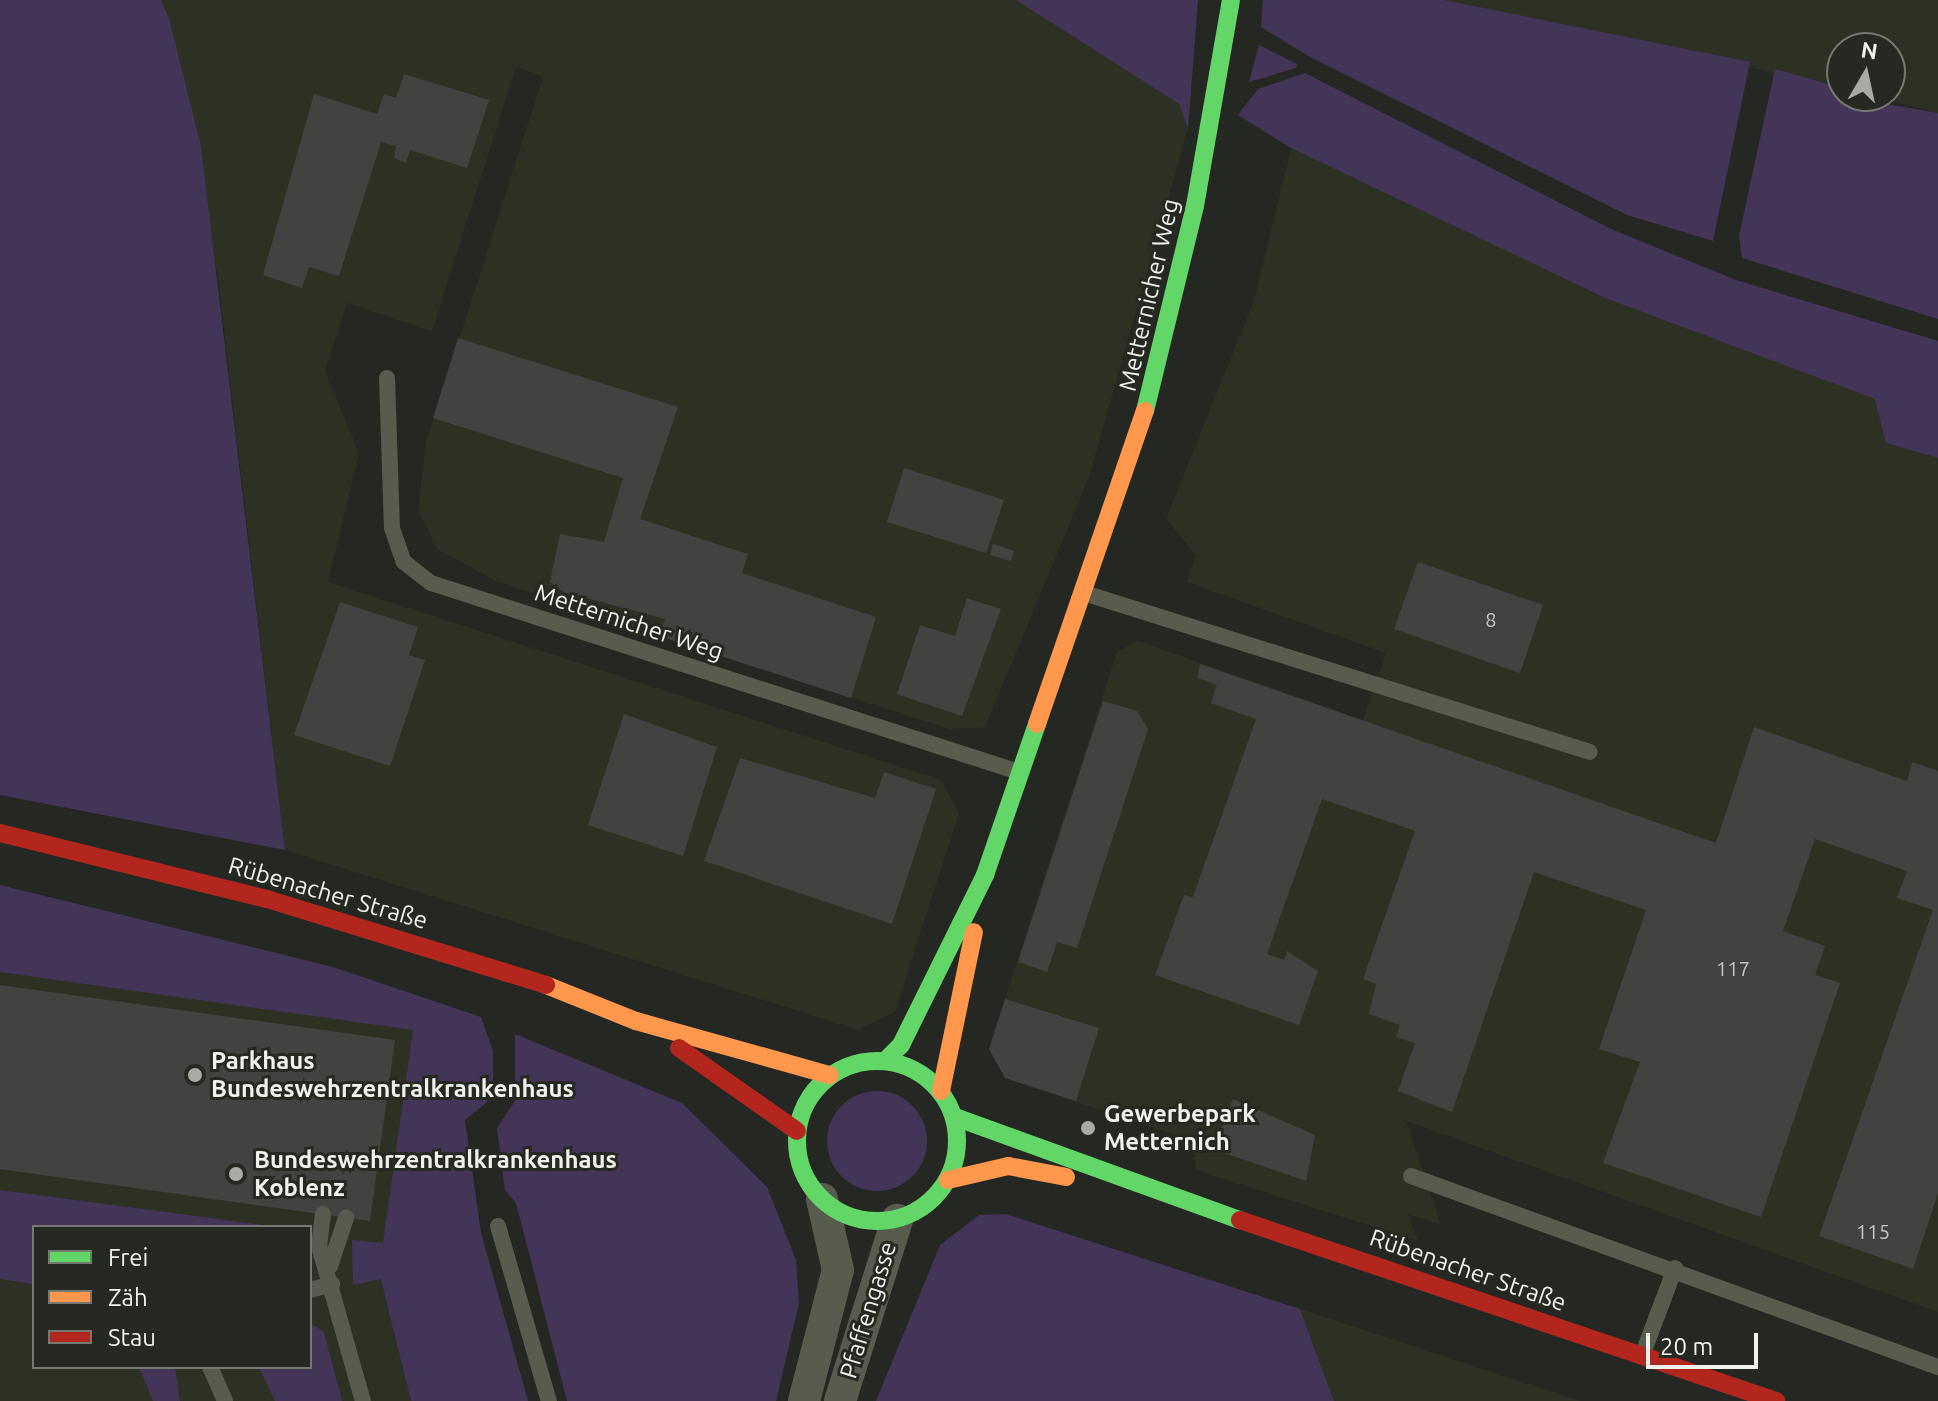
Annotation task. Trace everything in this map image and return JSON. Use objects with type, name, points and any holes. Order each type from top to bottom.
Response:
[{"type":"main road","name":"Metternicher Weg","points":[[886,1060],[901,1045],[985,875],[1084,593],[1173,307],[1231,0]]},
{"type":"main road","name":"Rübenacher Straße","points":[[0,833],[507,969],[636,1021],[830,1075]]},
{"type":"main road","name":"Metternicher Weg","points":[[941,1091],[985,875]]},
{"type":"main road","name":"Rübenacher Straße","points":[[636,1021],[747,1090],[797,1131]]},
{"type":"main road","points":[[886,1060],[941,1091],[955,1117],[958,1138],[948,1180],[917,1211],[897,1220],[844,1214],[822,1199],[799,1165],[797,1131],[814,1091],[830,1075],[886,1060]]},
{"type":"main road","name":"Rübenacher Straße","points":[[955,1117],[1067,1152],[1144,1188],[1776,1401]]},
{"type":"main road","name":"Rübenacher Straße","points":[[948,1180],[1008,1166],[1144,1188]]},
{"type":"street","name":"Pfaffengasse","points":[[804,1401],[838,1270],[822,1199]]},
{"type":"street","name":"Pfaffengasse","points":[[840,1401],[897,1220]]},
{"type":"lane","name":"Metternicher Weg","points":[[387,378],[392,528],[404,562],[431,583],[1023,774]]},
{"type":"lane","points":[[1084,593],[1590,752]]},
{"type":"lane","points":[[1411,1176],[1675,1268],[1938,1367]]},
{"type":"lane","points":[[323,1214],[319,1246],[330,1266],[363,1401]]},
{"type":"lane","points":[[330,1266],[346,1218]]},
{"type":"lane","points":[[498,1226],[549,1401]]},
{"type":"lane","points":[[1642,1356],[1675,1268]]},
{"type":"lane","points":[[312,1289],[332,1284]]},
{"type":"lane","points":[[211,1369],[225,1401]]},
{"type":"shaded area","points":[[0,0],[161,0],[169,18],[201,146],[285,850],[0,795]]},
{"type":"shaded area","points":[[161,0],[1016,0],[1179,104],[1188,129],[1089,477],[985,727],[950,729],[659,636],[498,582],[437,549],[418,509],[426,443],[543,77],[516,67],[432,331],[347,303],[325,371],[359,453],[328,582],[941,780],[959,813],[895,1012],[859,1030],[285,850],[218,277]]},
{"type":"shaded area","points":[[1016,0],[1198,0],[1188,129],[1179,104]]},
{"type":"shaded area","points":[[1263,0],[1444,0],[1750,62],[1713,241],[1627,215],[1310,57],[1261,27]]},
{"type":"shaded area","points":[[1444,0],[1938,0],[1938,113],[1906,105],[1906,32],[1826,32],[1826,84]]},
{"type":"shaded area","points":[[1259,45],[1297,64],[1296,68],[1249,82]]},
{"type":"shaded area","points":[[1775,69],[1826,83],[1826,112],[1906,112],[1906,107],[1938,113],[1938,319],[1742,258],[1739,236]]},
{"type":"shaded area","points":[[1305,73],[1611,229],[1736,280],[1938,341],[1938,458],[1886,443],[1875,399],[1605,298],[1291,148],[1238,115],[1258,89]]},
{"type":"shaded area","points":[[1291,148],[1605,298],[1876,399],[1886,443],[1938,458],[1938,1312],[1406,1121],[1441,1225],[1407,1213],[1418,1241],[1196,1170],[1193,1141],[1005,1078],[989,1049],[1117,652],[1138,641],[1363,720],[1386,653],[1187,582],[1196,555],[1166,519],[1254,301]]},
{"type":"shaded area","name":"Bundeswehrzentralkrankenhaus Koblenz","points":[[0,885],[333,967],[436,1003],[481,1233],[528,1401],[0,1401]]},
{"type":"shaded area","points":[[0,885],[333,967],[481,1017],[493,1051],[493,1085],[487,1102],[465,1120],[481,1233],[528,1401],[411,1401],[381,1279],[353,1285],[352,1240],[383,1243],[413,1030],[0,972]]},
{"type":"shaded area","points":[[515,1034],[682,1103],[767,1187],[796,1260],[799,1303],[776,1401],[567,1401],[516,1203],[505,1190],[497,1128],[515,1101]]},
{"type":"shaded area","points":[[877,1091],[896,1095],[912,1106],[923,1122],[927,1141],[923,1160],[912,1176],[896,1187],[877,1191],[858,1187],[842,1176],[831,1160],[827,1141],[831,1122],[842,1106],[858,1095]]},
{"type":"shaded area","points":[[0,1190],[264,1225],[32,1225],[32,1284],[0,1279]]},
{"type":"shaded area","points":[[1006,1214],[1300,1309],[1334,1401],[876,1401],[940,1245],[979,1215]]},
{"type":"shaded area","points":[[1300,1309],[1580,1401],[1334,1401]]},
{"type":"shaded area","points":[[312,1324],[324,1332],[342,1401],[275,1401],[260,1369],[312,1369]]},
{"type":"shaded area","points":[[140,1369],[175,1369],[180,1401],[153,1401]]},
{"type":"building","points":[[404,74],[489,100],[467,168],[410,150],[406,163],[394,158],[396,146],[381,142],[339,276],[309,267],[302,288],[263,275],[314,94],[377,114],[384,94],[396,98]]},
{"type":"building","points":[[458,338],[678,407],[640,519],[748,554],[742,573],[876,617],[851,698],[659,636],[665,619],[564,592],[550,582],[560,534],[604,542],[623,478],[433,418]]},
{"type":"building","points":[[904,468],[1004,500],[986,553],[887,522]]},
{"type":"building","points":[[993,544],[1014,551],[1011,561],[990,555]]},
{"type":"building","points":[[1418,562],[1543,605],[1520,673],[1394,629]]},
{"type":"building","points":[[967,598],[1001,609],[962,716],[897,694],[920,625],[955,636]]},
{"type":"building","points":[[340,602],[418,627],[409,655],[425,660],[390,766],[294,735]]},
{"type":"building","points":[[1200,664],[1716,843],[1754,727],[1907,781],[1912,762],[1938,771],[1938,1193],[1913,1269],[1819,1236],[1933,910],[1897,898],[1907,871],[1815,839],[1783,931],[1825,946],[1815,975],[1840,983],[1761,1217],[1603,1163],[1640,1062],[1599,1049],[1646,910],[1534,872],[1452,1112],[1398,1091],[1415,1043],[1396,1037],[1400,1025],[1369,1014],[1376,984],[1363,979],[1415,831],[1322,799],[1267,954],[1284,960],[1287,951],[1318,971],[1299,1025],[1155,975],[1184,895],[1193,897],[1256,719],[1211,703],[1217,685],[1197,678]]},
{"type":"building","points":[[1103,701],[1137,711],[1148,729],[1077,948],[1057,942],[1047,972],[1018,962]]},
{"type":"building","points":[[624,714],[717,747],[683,856],[588,825]]},
{"type":"building","points":[[740,758],[875,798],[884,772],[936,789],[892,924],[704,861]]},
{"type":"building","name":"Parkhaus Bundeswehrzentralkrankenhaus","points":[[0,985],[395,1040],[370,1221],[0,1169]]},
{"type":"building","points":[[1005,999],[1099,1028],[1076,1101],[1005,1078],[989,1049]]},
{"type":"building","points":[[1233,1099],[1315,1135],[1306,1181],[1213,1149]]},
{"type":"traffic: fast","points":[[1145,411],[1195,206],[1231,0]]},
{"type":"traffic: fast","points":[[886,1060],[901,1045],[985,875],[1037,724]]},
{"type":"traffic: fast","points":[[877,1061],[908,1067],[934,1084],[951,1110],[957,1141],[951,1172],[934,1198],[908,1215],[877,1221],[846,1215],[820,1198],[803,1172],[797,1141],[803,1110],[820,1084],[846,1067],[877,1061]]},
{"type":"traffic: fast","points":[[955,1117],[1240,1220]]},
{"type":"traffic: slow","points":[[1037,724],[1145,411]]},
{"type":"traffic: slow","points":[[941,1091],[974,932]]},
{"type":"traffic: slow","points":[[546,985],[636,1021],[830,1075]]},
{"type":"traffic: slow","points":[[948,1180],[1008,1166],[1066,1177]]},
{"type":"traffic: jam","points":[[0,833],[267,899],[546,985]]},
{"type":"traffic: jam","points":[[679,1048],[797,1131]]},
{"type":"traffic: jam","points":[[1240,1220],[1776,1401]]},
{"type":"place","name":"Parkhaus Bundeswehrzentralkrankenhaus","points":[[195,1075]]},
{"type":"place","name":"Gewerbepark Metternich","points":[[1088,1128]]},
{"type":"place","name":"Bundeswehrzentralkrankenhaus Koblenz","points":[[236,1174]]}]
